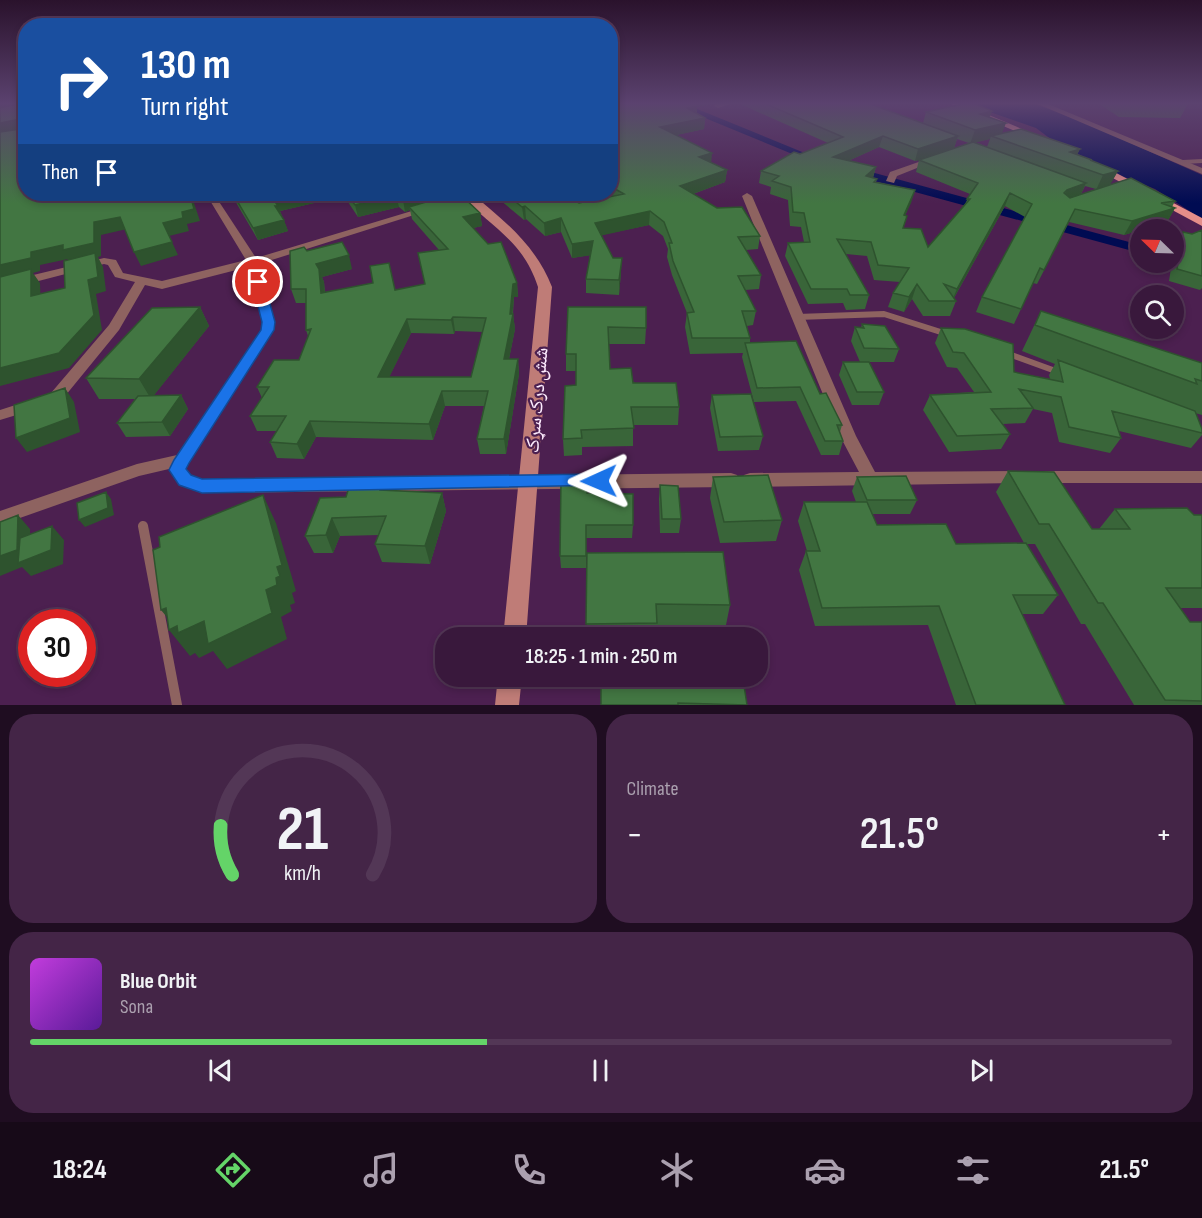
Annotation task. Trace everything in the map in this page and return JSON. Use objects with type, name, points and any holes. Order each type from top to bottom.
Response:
[{"type":"main road","points":[[1036,137],[1050,143]]},
{"type":"main road","points":[[1091,163],[1202,223]]},
{"type":"main road","name":"شش درک سړک","points":[[478,201],[522,244],[540,268],[545,287],[515,627]]},
{"type":"main road","points":[[507,705],[509,687]]},
{"type":"street","points":[[1009,138],[1015,137]]},
{"type":"street","points":[[1122,137],[1202,171]]},
{"type":"street","points":[[1143,137],[1202,161]]},
{"type":"street","points":[[891,181],[893,174],[946,156]]},
{"type":"street","points":[[1112,189],[1130,184]]},
{"type":"street","points":[[747,196],[848,436],[870,478]]},
{"type":"street","points":[[214,201],[253,262],[268,322],[267,330],[177,470],[185,480],[202,486],[529,481],[1202,477]]},
{"type":"street","points":[[0,288],[104,261],[112,262],[119,275],[141,282],[162,285],[253,262],[453,201]]},
{"type":"street","points":[[0,415],[56,397],[114,327],[141,282]]},
{"type":"street","points":[[0,518],[137,470],[182,460]]},
{"type":"lane","points":[[1183,162],[1202,161]]},
{"type":"lane","points":[[797,317],[884,314],[961,339]]},
{"type":"lane","points":[[993,349],[1069,376]]},
{"type":"lane","points":[[143,526],[177,705]]},
{"type":"shaded area","points":[[1048,137],[1117,137],[1202,175],[1202,219],[1155,189],[1124,177]]},
{"type":"building","points":[[0,137],[18,137],[18,201],[192,201],[194,209],[182,212],[183,218],[163,223],[172,242],[134,252],[120,217],[94,222],[94,243],[63,250],[63,245],[31,252],[31,258],[0,265]]},
{"type":"building","points":[[618,137],[680,137],[712,153],[699,157],[727,170],[680,186],[717,208],[742,207],[760,236],[738,237],[761,275],[738,276],[756,311],[742,311],[750,338],[692,338],[687,313],[694,312],[673,261],[669,243],[672,243],[664,222],[650,211],[595,223],[613,258],[622,258],[619,280],[586,279],[593,241],[572,244],[561,218],[544,223],[525,206],[522,207],[515,201],[576,201],[579,203],[618,201],[618,195],[624,194],[618,191]]},
{"type":"building","points":[[843,137],[881,137],[833,157],[876,167],[866,176],[877,179],[874,182],[915,190],[904,215],[907,216],[903,228],[921,229],[928,247],[970,199],[967,199],[978,183],[919,160],[973,142],[1086,183],[1067,190],[1064,193],[1070,198],[1131,178],[1175,201],[1161,203],[1175,208],[1130,221],[1075,209],[1044,270],[1040,268],[1021,309],[982,297],[1032,204],[1010,193],[957,289],[944,284],[956,301],[929,301],[917,284],[909,297],[893,293],[909,268],[878,265],[871,242],[837,239],[869,295],[850,295],[847,289],[811,289],[788,243],[810,242],[804,213],[793,212],[791,187],[772,181],[779,176],[761,171],[794,152],[800,154]]},
{"type":"building","points":[[885,137],[955,137],[918,149]]},
{"type":"building","points":[[994,137],[1044,137],[1080,149],[1070,152],[1118,171],[1103,175]]},
{"type":"building","points":[[237,201],[275,201],[278,206],[275,206],[284,220],[253,228]]},
{"type":"building","points":[[352,201],[371,201],[355,205]]},
{"type":"building","points":[[429,201],[467,201],[480,213],[463,217],[488,244],[501,242],[517,283],[513,284],[510,314],[513,314],[504,359],[518,359],[504,439],[477,439],[488,391],[442,391],[429,424],[310,421],[297,444],[270,442],[286,416],[250,416],[269,387],[257,387],[274,360],[299,360],[311,329],[306,330],[306,289],[291,289],[290,251],[304,247],[307,251],[342,242],[349,255],[316,264],[319,269],[321,293],[373,283],[370,266],[389,263],[395,290],[425,284],[418,253],[448,249],[409,207]],"holes":[[[486,318],[471,377],[378,377],[407,319]]]},
{"type":"building","points":[[1202,230],[1202,276],[1184,271],[1184,232],[1192,234]]},
{"type":"building","points":[[95,253],[98,277],[88,280],[94,315],[59,353],[0,368],[0,277],[31,269],[31,296],[65,288],[64,261]]},
{"type":"building","points":[[200,307],[139,379],[86,378],[152,308]]},
{"type":"building","points":[[568,307],[646,307],[646,328],[608,327],[610,369],[631,368],[633,383],[676,383],[679,407],[631,407],[634,428],[581,430],[582,438],[563,439],[565,386],[576,385],[576,354],[566,354]]},
{"type":"building","points":[[1041,311],[1202,363],[1202,381],[1195,379],[1197,384],[1035,325]]},
{"type":"building","points":[[862,324],[885,326],[899,349],[864,348],[855,327],[864,328]]},
{"type":"building","points":[[941,328],[965,329],[1013,344],[1014,372],[1063,382],[1058,360],[1195,411],[1202,433],[1112,411],[1121,438],[1069,427],[1061,397],[1019,389],[1033,408],[991,409],[1010,434],[957,436],[930,395],[991,392],[964,353],[953,352]]},
{"type":"building","points":[[796,341],[820,394],[826,393],[842,425],[837,425],[843,441],[825,441],[800,387],[757,388],[745,343]]},
{"type":"building","points":[[843,362],[869,362],[884,392],[857,392]]},
{"type":"building","points":[[65,388],[70,418],[16,438],[14,405]]},
{"type":"building","points":[[751,394],[763,436],[720,437],[712,395]]},
{"type":"building","points":[[181,395],[162,422],[117,423],[138,396]]},
{"type":"building","points":[[1008,471],[1054,472],[1092,529],[1130,529],[1115,509],[1187,508],[1194,515],[1202,515],[1202,588],[1166,588],[1190,622],[1202,622],[1202,701],[1165,700],[1103,603],[1098,603],[1049,524],[1039,524]]},
{"type":"building","points":[[768,475],[782,520],[724,522],[713,477]]},
{"type":"building","points":[[906,476],[917,500],[867,500],[857,477]]},
{"type":"building","points":[[561,481],[587,481],[587,493],[633,494],[633,525],[586,525],[586,556],[560,556]]},
{"type":"building","points":[[382,483],[380,490],[442,493],[425,546],[375,544],[386,516],[332,518],[326,535],[305,536],[320,498],[346,497],[350,484]]},
{"type":"building","points":[[660,485],[678,486],[681,519],[662,519]]},
{"type":"building","points":[[106,492],[108,508],[79,520],[77,503]]},
{"type":"building","points":[[263,495],[282,565],[277,567],[280,576],[276,578],[277,585],[266,590],[272,613],[208,644],[204,621],[178,633],[177,626],[169,630],[166,608],[161,610],[153,550],[160,547],[159,537]]},
{"type":"building","points":[[804,502],[867,502],[877,525],[946,524],[956,544],[1026,543],[1058,595],[1013,595],[1065,705],[976,705],[939,606],[822,608],[806,551],[820,551]]},
{"type":"building","points":[[18,515],[17,550],[0,556],[0,522]]},
{"type":"building","points":[[52,526],[51,550],[18,563],[20,538]]},
{"type":"building","points":[[723,552],[730,605],[656,604],[657,623],[586,624],[587,553]]},
{"type":"building","points":[[601,687],[744,687],[747,705],[678,703],[678,705],[601,705]]},
{"type":"waterway","points":[[758,137],[823,163]]},
{"type":"waterway","points":[[849,170],[1130,246]]},
{"type":"route","points":[[258,282],[268,322],[267,330],[182,460],[177,470],[185,480],[202,486],[599,481]]}]
